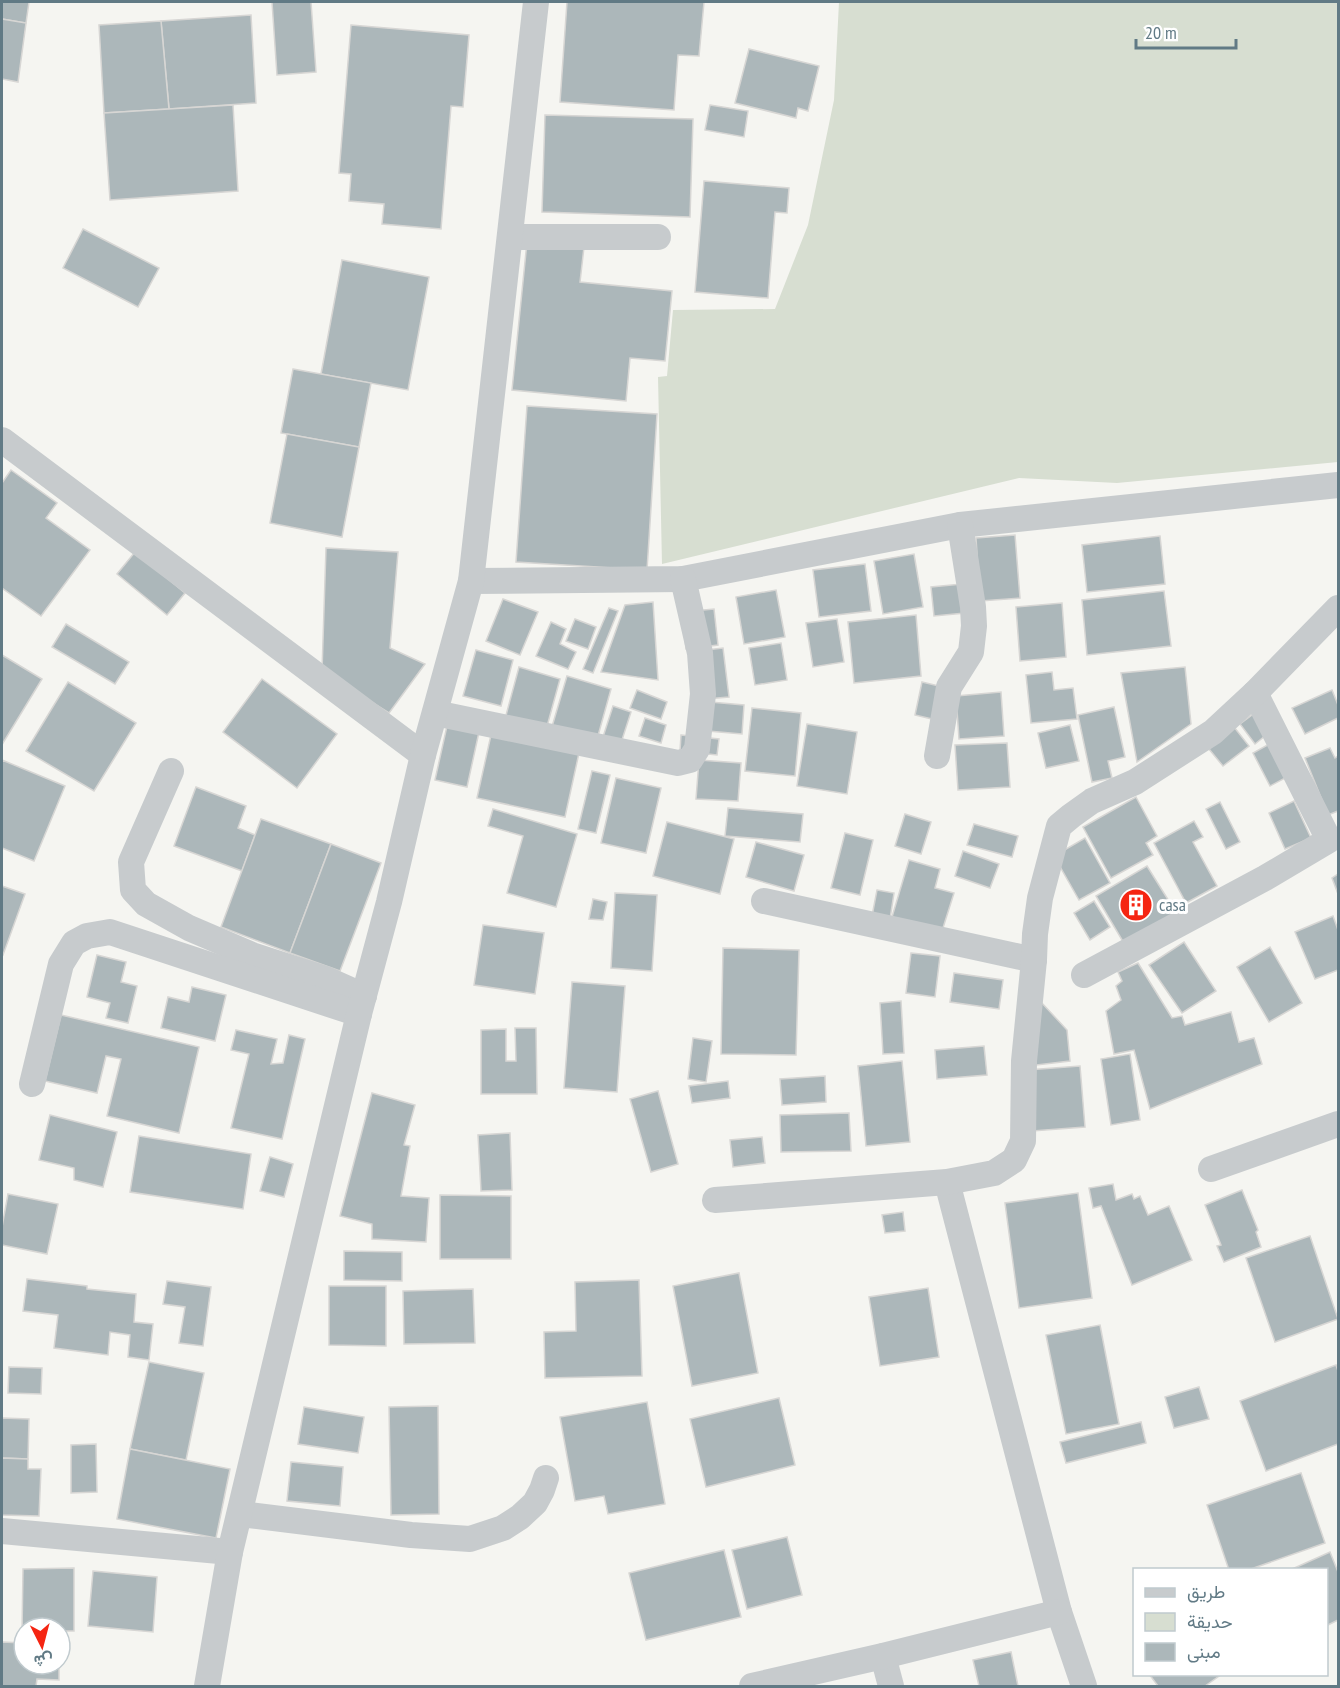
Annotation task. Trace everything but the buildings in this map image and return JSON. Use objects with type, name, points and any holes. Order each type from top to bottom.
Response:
[{"type":"street","points":[[207,1686],[230,1552],[423,754],[471,581],[536,2]]},
{"type":"street","points":[[510,237],[658,237]]},
{"type":"street","points":[[2,440],[423,754]]},
{"type":"street","points":[[471,581],[683,579],[960,525],[1338,484]]},
{"type":"street","points":[[937,756],[949,687],[971,652],[974,626],[960,525]]},
{"type":"street","points":[[435,713],[678,763],[690,760],[697,749],[703,694],[700,653],[683,579]]},
{"type":"street","points":[[714,1200],[947,1182],[994,1173],[1014,1160],[1023,1141],[1024,1061],[1035,934],[1040,898],[1059,826],[1092,801],[1135,782],[1213,732],[1255,693],[1338,608]]},
{"type":"street","points":[[1084,975],[1265,878],[1329,840],[1255,693]]},
{"type":"street","points":[[171,771],[131,862],[133,890],[146,904],[189,928],[252,955],[326,979],[361,1005]]},
{"type":"street","points":[[764,901],[1034,960]]},
{"type":"street","points":[[32,1084],[61,964],[74,944],[87,936],[110,932],[361,1005]]},
{"type":"street","points":[[1211,1169],[1338,1124]]},
{"type":"street","points":[[947,1182],[1059,1612],[1084,1686]]},
{"type":"street","points":[[240,1514],[411,1535],[470,1539],[503,1528],[520,1517],[535,1503],[543,1490],[546,1478]]},
{"type":"street","points":[[2,1531],[230,1552]]},
{"type":"street","points":[[752,1686],[1059,1612]]},
{"type":"street","points":[[883,1656],[891,1686]]},
{"type":"green space","points":[[839,2],[1338,2],[1338,462],[1117,483],[1019,478],[662,564],[658,377],[667,376],[673,310],[775,309],[808,225],[834,100]]},
{"type":"place","name":"casa","points":[[1136,905]]}]
